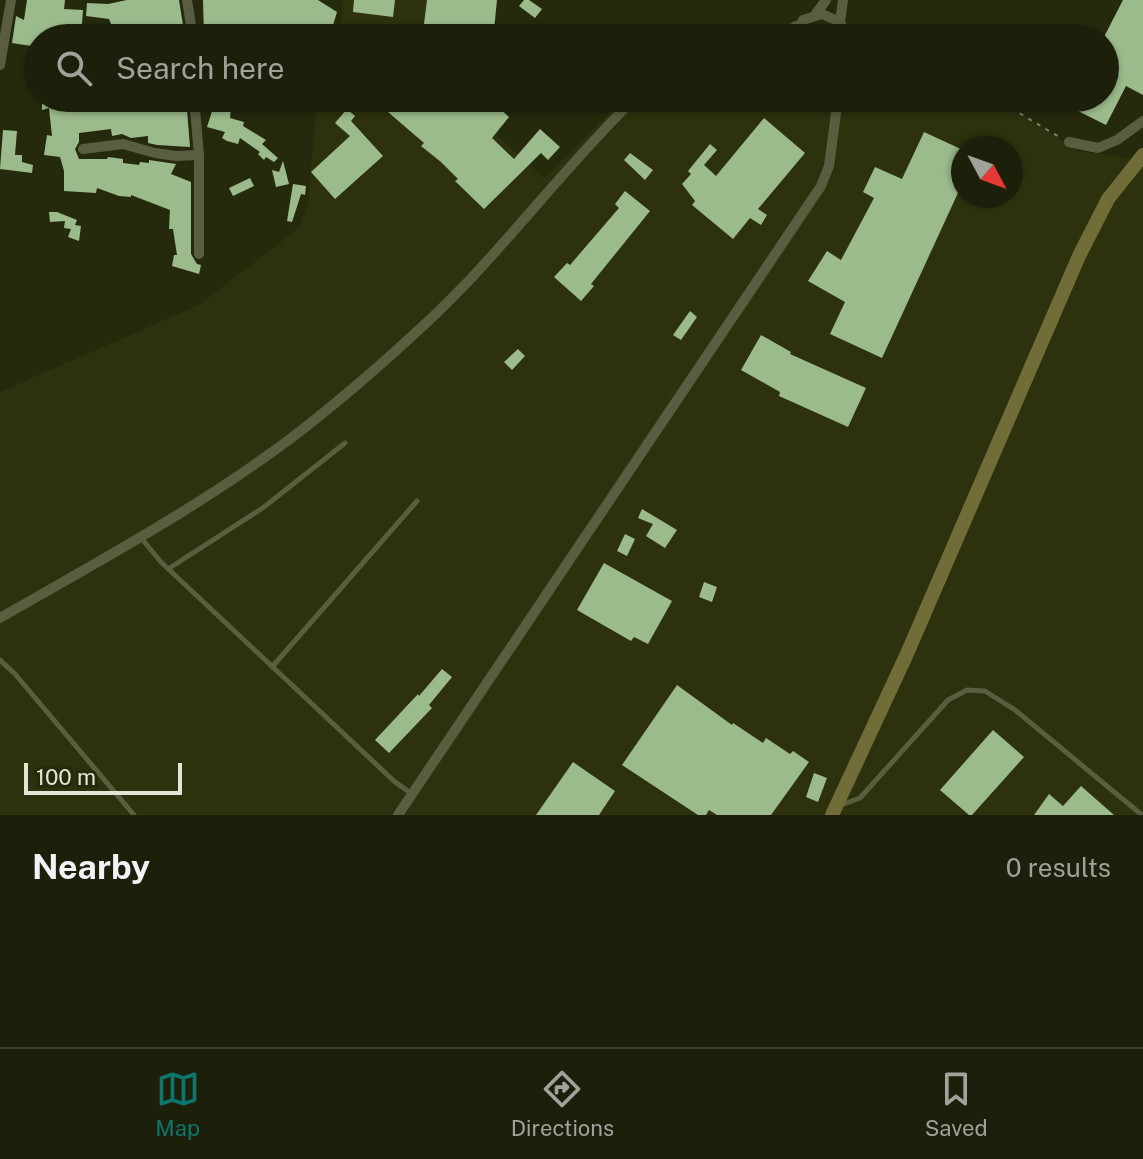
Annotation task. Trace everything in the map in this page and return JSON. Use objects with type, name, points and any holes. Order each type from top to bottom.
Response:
[{"type":"main road","points":[[834,811],[942,573],[1079,256],[1108,199],[1143,155]]},
{"type":"street","points":[[0,65],[4,17],[11,0]]},
{"type":"street","points":[[187,0],[191,24]]},
{"type":"street","points":[[800,24],[815,15],[826,0]]},
{"type":"street","points":[[815,15],[829,16],[840,22],[843,0]]},
{"type":"street","points":[[195,112],[199,155],[199,254]]},
{"type":"street","points":[[0,618],[140,538],[288,440],[425,325],[621,112]]},
{"type":"street","points":[[398,815],[821,186],[829,166],[836,114]]},
{"type":"street","points":[[1069,142],[1098,148],[1117,140],[1143,121]]},
{"type":"street","points":[[83,149],[123,144],[155,153],[199,155]]},
{"type":"lane","points":[[168,569],[264,507],[345,443]]},
{"type":"lane","points":[[272,667],[417,501]]},
{"type":"lane","points":[[140,538],[168,569],[272,667],[395,782],[412,794]]},
{"type":"lane","points":[[0,660],[134,815]]},
{"type":"lane","points":[[834,811],[860,798],[948,700],[967,690],[985,691],[1015,710],[1142,815]]},
{"type":"path","points":[[1018,112],[1069,142]]},
{"type":"shaded area","points":[[343,0],[429,0],[427,24],[340,24]]},
{"type":"shaded area","points":[[316,112],[471,112],[544,178],[610,112],[1020,112],[1077,151],[1143,160],[1143,815],[0,815],[0,392],[199,305],[299,228],[308,202]]},
{"type":"building","points":[[27,0],[65,0],[64,9],[83,10],[82,24],[24,24],[24,45],[12,43],[16,16],[24,20]]},
{"type":"building","points":[[127,0],[179,0],[183,24],[111,24],[109,19],[86,16],[87,3],[108,4]]},
{"type":"building","points":[[203,0],[318,0],[337,12],[333,24],[204,24]]},
{"type":"building","points":[[354,0],[395,0],[393,17],[353,12]]},
{"type":"building","points":[[427,0],[497,0],[495,24],[424,24]]},
{"type":"building","points":[[524,0],[542,9],[535,18],[519,6]]},
{"type":"building","points":[[1123,0],[1143,0],[1143,95],[1126,86],[1119,100],[1119,24],[1111,24]]},
{"type":"building","points":[[49,112],[187,112],[190,147],[148,143],[148,136],[112,136],[111,129],[79,133],[75,149],[79,159],[108,157],[139,165],[140,162],[149,163],[149,160],[176,164],[171,174],[191,182],[191,254],[201,265],[199,274],[172,266],[174,255],[177,255],[173,229],[169,229],[170,210],[131,195],[119,196],[97,188],[96,193],[64,191],[60,157],[44,155],[47,135],[52,136]]},
{"type":"building","points":[[212,112],[231,112],[230,118],[244,122],[243,126],[266,140],[262,144],[278,158],[274,162],[266,157],[264,160],[258,154],[260,152],[240,138],[238,144],[227,141],[222,138],[225,132],[207,127]]},
{"type":"building","points":[[344,112],[350,112],[355,116],[351,121],[383,156],[335,199],[311,172],[350,136],[335,123]]},
{"type":"building","points":[[388,112],[503,112],[509,117],[492,138],[514,159],[540,129],[560,147],[548,160],[541,153],[484,209],[455,181],[458,179],[441,162],[421,146],[424,143]]},
{"type":"building","points":[[1080,112],[1113,112],[1106,125]]},
{"type":"building","points":[[764,118],[805,153],[758,209],[767,215],[761,225],[750,218],[733,239],[692,205],[695,201],[682,184],[691,174],[688,171],[710,144],[717,150],[704,165],[716,176]]},
{"type":"building","points":[[3,130],[17,131],[15,155],[22,155],[22,162],[33,165],[32,173],[0,169]]},
{"type":"building","points":[[924,132],[951,144],[951,208],[882,358],[830,334],[845,302],[808,281],[827,251],[841,260],[874,198],[863,192],[875,167],[902,179]]},
{"type":"building","points":[[630,153],[653,170],[645,180],[624,160]]},
{"type":"building","points":[[283,161],[289,184],[276,187],[272,170],[279,172]]},
{"type":"building","points":[[250,178],[254,186],[233,196],[229,188]]},
{"type":"building","points":[[293,184],[306,186],[292,222],[287,221]]},
{"type":"building","points":[[625,191],[650,211],[591,284],[594,286],[581,301],[554,277],[567,263],[570,265],[619,208],[615,204]]},
{"type":"building","points":[[49,212],[77,220],[75,225],[81,226],[79,241],[68,237],[71,229],[64,228],[65,221],[50,222]]},
{"type":"building","points":[[690,311],[697,317],[681,340],[673,335]]},
{"type":"building","points":[[761,335],[790,354],[866,388],[848,427],[779,396],[780,392],[741,370]]},
{"type":"building","points":[[518,349],[525,356],[512,370],[504,362]]},
{"type":"building","points":[[642,509],[677,530],[665,548],[646,536],[653,524],[638,518]]},
{"type":"building","points":[[625,534],[635,539],[627,556],[617,551]]},
{"type":"building","points":[[604,563],[672,601],[648,644],[634,637],[631,641],[577,610]]},
{"type":"building","points":[[704,582],[717,587],[712,602],[699,597]]},
{"type":"building","points":[[442,669],[452,677],[429,705],[432,708],[389,753],[375,740]]},
{"type":"building","points":[[677,685],[732,725],[763,743],[766,738],[809,762],[771,815],[717,815],[709,810],[706,815],[698,815],[622,765]]},
{"type":"building","points":[[993,730],[1024,757],[969,815],[940,790]]},
{"type":"building","points":[[573,762],[615,791],[599,815],[536,815]]},
{"type":"building","points":[[814,773],[827,778],[818,802],[806,797]]},
{"type":"building","points":[[1081,786],[1114,815],[1034,815],[1049,794],[1063,806]]}]
